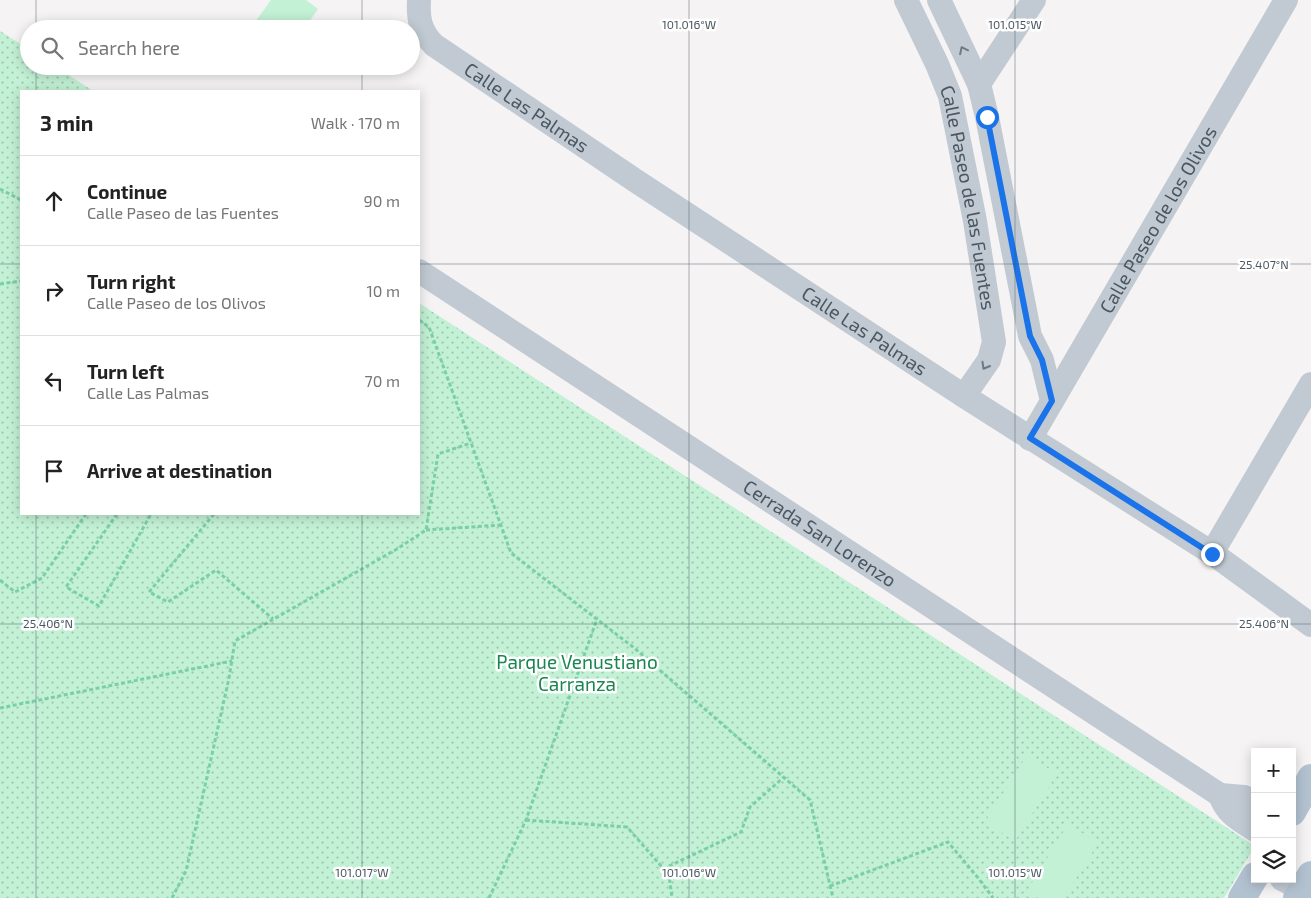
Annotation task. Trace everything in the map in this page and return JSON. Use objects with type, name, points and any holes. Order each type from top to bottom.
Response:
[{"type":"main road","points":[[1296,805],[1311,778]]},
{"type":"street","name":"Calle Las Palmas","points":[[419,0],[422,31],[434,45],[628,176],[964,396],[1212,554],[1311,625]]},
{"type":"street","name":"Calle Paseo de las Fuentes","points":[[906,0],[937,64],[950,96],[975,221],[994,342],[989,360],[964,396]]},
{"type":"street","name":"Calle Paseo de las Fuentes","points":[[939,0],[979,84],[1030,336],[1042,360],[1052,401]]},
{"type":"street","points":[[979,84],[1034,0]]},
{"type":"street","name":"Calle Paseo de los Olivos","points":[[1030,438],[1286,0]]},
{"type":"street","name":"Cerrada San Lorenzo","points":[[420,273],[1220,795],[1244,797],[1251,800]]},
{"type":"street","points":[[994,342],[1030,336]]},
{"type":"street","points":[[1212,554],[1311,384]]},
{"type":"street","name":"Cerrada San Lorenzo","points":[[1220,795],[1224,805],[1232,815],[1251,827]]},
{"type":"path","points":[[0,189],[20,199]]},
{"type":"path","points":[[0,284],[20,281]]},
{"type":"path","points":[[420,321],[429,327],[511,553],[633,647],[810,800],[833,898]]},
{"type":"path","points":[[426,530],[438,454],[472,443]]},
{"type":"path","points":[[0,580],[15,592],[42,578],[85,515]]},
{"type":"path","points":[[116,515],[66,586],[99,606],[150,515]]},
{"type":"path","points":[[213,515],[149,592],[168,602],[216,570],[273,619]]},
{"type":"path","points":[[172,898],[186,871],[235,641],[397,549],[426,530],[501,525]]},
{"type":"path","points":[[489,898],[526,820],[597,619]]},
{"type":"path","points":[[0,708],[232,660]]},
{"type":"path","points":[[663,868],[741,832],[750,808],[784,777]]},
{"type":"path","points":[[526,820],[627,827],[669,875],[672,898]]},
{"type":"path","points":[[830,886],[948,842],[993,898]]},
{"type":"green space","points":[[271,0],[306,0],[318,9],[310,20],[257,20]]},
{"type":"green space","name":"Parque Venustiano Carranza","points":[[0,31],[20,43],[20,75],[69,75],[91,90],[20,90],[20,515],[420,515],[420,304],[1251,843],[1251,853],[1224,898],[0,898]]},
{"type":"green space","points":[[1027,755],[1057,774],[1015,841],[985,822]]},
{"type":"green space","points":[[1068,824],[1098,843],[1064,898],[1038,898],[1027,891]]},
{"type":"route","points":[[987,117],[1030,336],[1042,360],[1052,401],[1030,438],[1212,554]]}]
